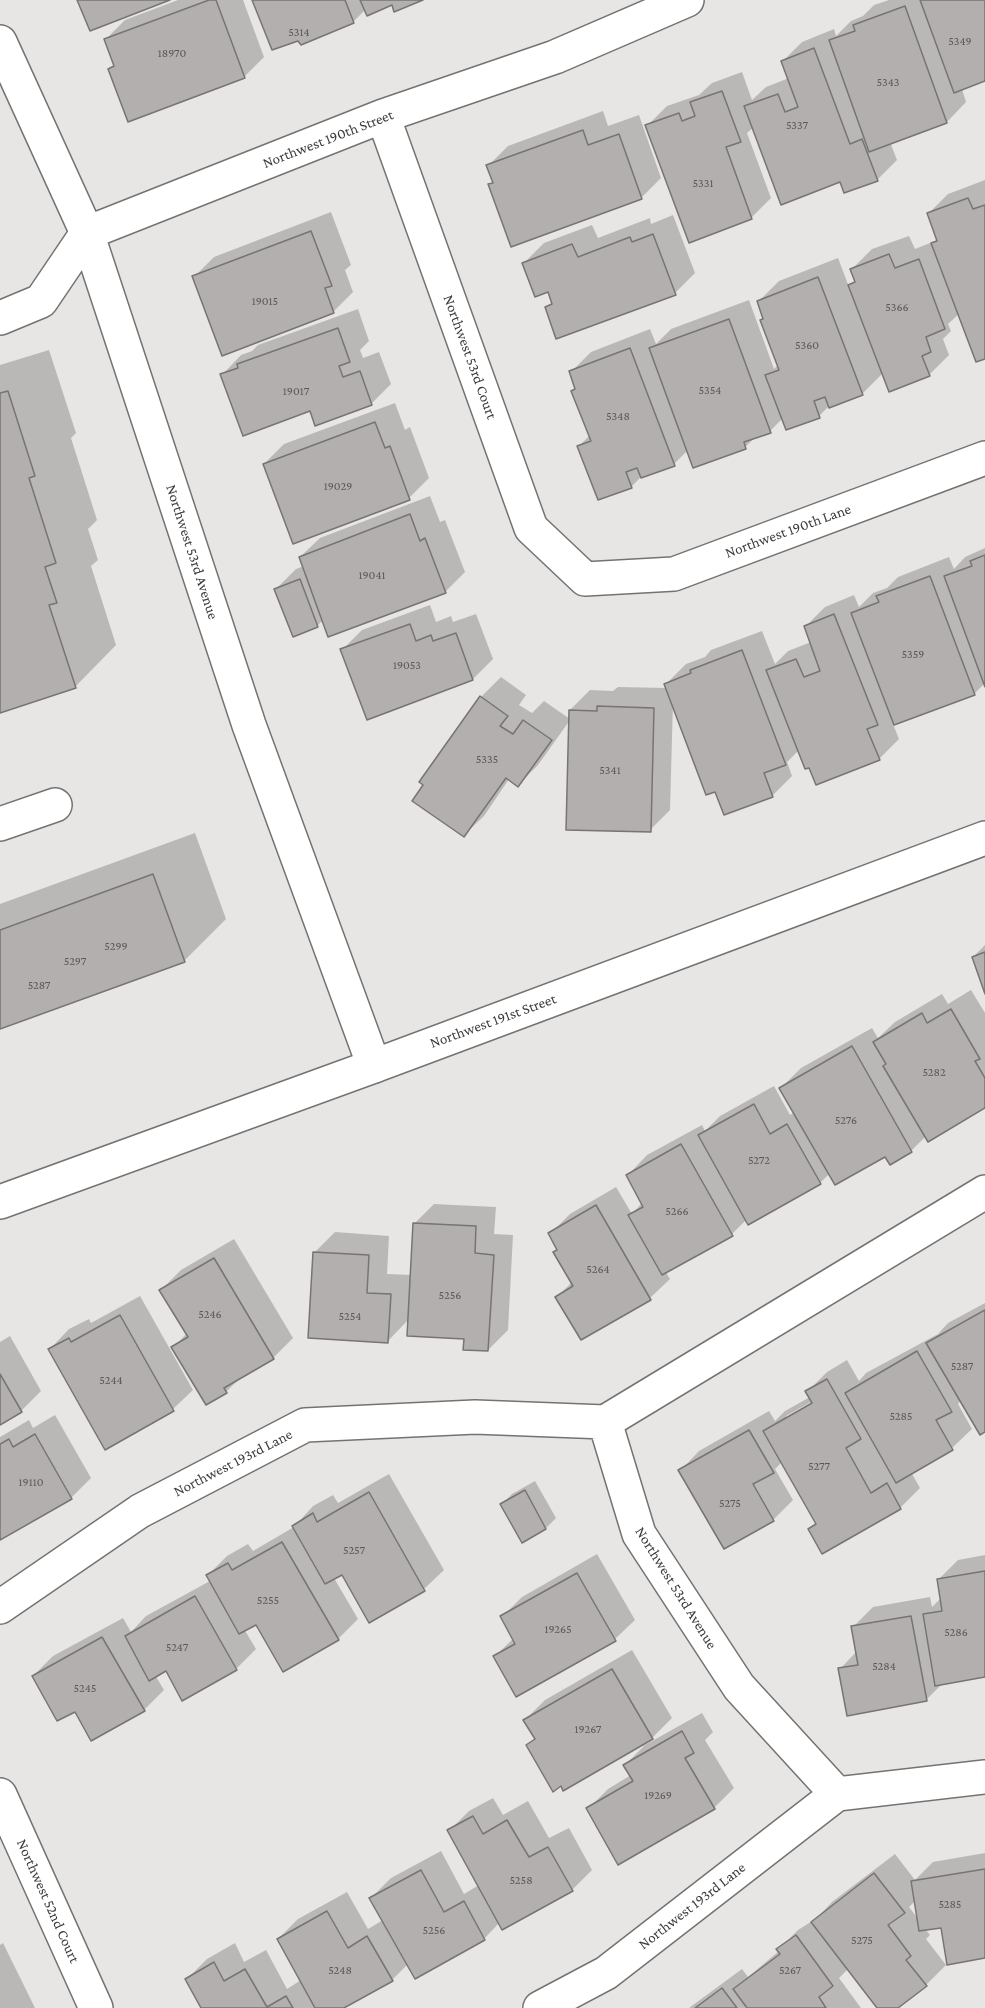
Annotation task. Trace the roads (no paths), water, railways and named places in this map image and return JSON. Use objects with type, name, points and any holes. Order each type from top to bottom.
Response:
[{"type":"street","name":"Northwest 190th Street","points":[[87,233],[383,116],[555,57],[687,0]]},
{"type":"street","name":"Northwest 53rd Avenue","points":[[0,42],[87,233],[249,725],[374,1066]]},
{"type":"street","name":"Northwest 53rd Court","points":[[383,116],[531,528],[585,579]]},
{"type":"street","points":[[0,318],[41,301],[87,233]]},
{"type":"street","name":"Northwest 190th Lane","points":[[585,579],[674,574],[985,458]]},
{"type":"street","points":[[0,824],[55,805]]},
{"type":"street","name":"Northwest 191st Street","points":[[0,1202],[374,1066],[985,838]]},
{"type":"street","points":[[605,1422],[985,1192]]},
{"type":"street","name":"Northwest 193rd Lane","points":[[0,1606],[140,1511],[305,1425],[476,1417],[605,1422]]},
{"type":"street","name":"Northwest 53rd Avenue","points":[[605,1422],[639,1534],[739,1687],[837,1794]]},
{"type":"street","points":[[837,1794],[985,1777]]},
{"type":"street","name":"Northwest 193rd Lane","points":[[540,2008],[606,1973],[837,1794]]},
{"type":"street","name":"Northwest 52nd Court","points":[[0,1795],[96,2008]]}]
